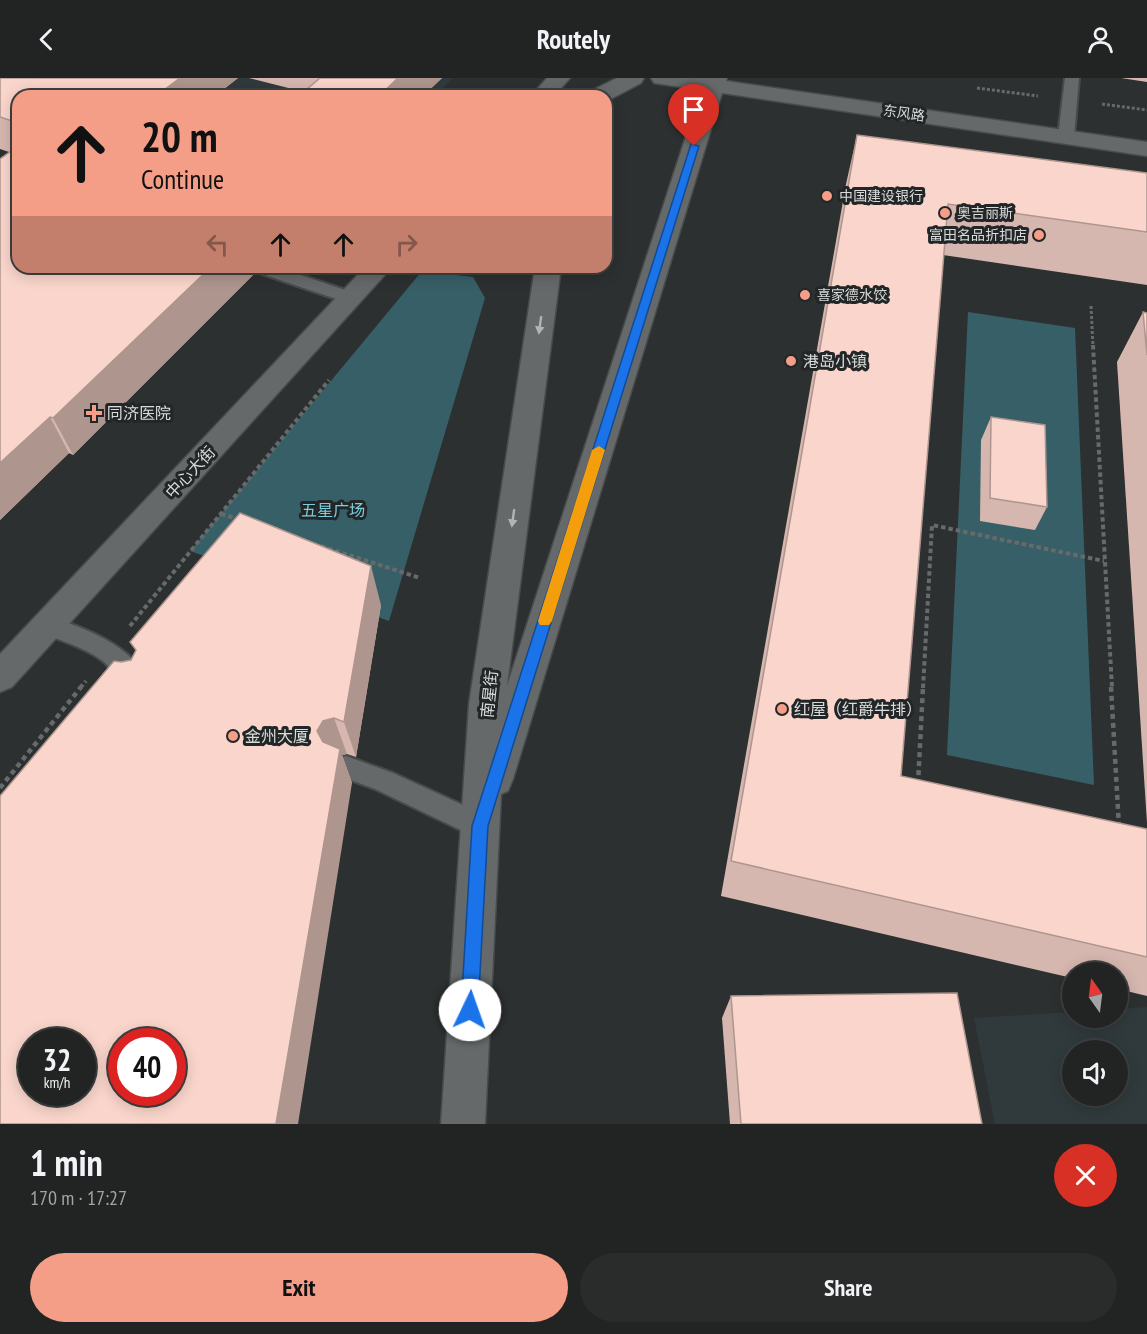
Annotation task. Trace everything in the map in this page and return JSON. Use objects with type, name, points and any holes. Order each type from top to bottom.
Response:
[{"type":"street","points":[[548,90],[560,78]]},
{"type":"street","points":[[610,90],[633,78]]},
{"type":"street","name":"东风路","points":[[662,78],[714,82],[1147,149]]},
{"type":"street","points":[[480,826],[714,82]]},
{"type":"street","name":"中心大街","points":[[0,678],[374,273]]},
{"type":"street","name":"南星街","points":[[463,1124],[487,704],[547,273]]},
{"type":"lane","points":[[1066,137],[1072,78]]},
{"type":"lane","points":[[277,273],[351,298]]},
{"type":"lane","points":[[48,625],[109,652],[144,689]]},
{"type":"lane","points":[[346,766],[384,781],[480,826]]},
{"type":"path","points":[[975,87],[1147,111]]},
{"type":"path","points":[[1091,306],[1119,837]]},
{"type":"path","points":[[0,788],[332,376]]},
{"type":"path","points":[[221,513],[243,521]]},
{"type":"path","points":[[918,793],[932,525],[1104,561]]},
{"type":"path","points":[[321,546],[420,578]]},
{"type":"shaded area","points":[[145,78],[453,78],[441,90],[128,90]]},
{"type":"shaded area","points":[[1147,1007],[1147,1124],[995,1124],[974,1018],[1062,1013],[1062,1028],[1128,1028],[1128,1008]]},
{"type":"green space","name":"五星广场","points":[[420,273],[473,277],[485,298],[389,621],[190,551]]},
{"type":"green space","points":[[968,312],[1075,328],[1094,785],[947,755]]},
{"type":"building","points":[[0,78],[180,78],[164,90],[12,90],[12,121],[0,117]]},
{"type":"building","points":[[320,78],[398,78],[385,90],[306,90]]},
{"type":"building","points":[[857,135],[1147,173],[1147,232],[948,204],[901,776],[1147,829],[1147,957],[731,861]]},
{"type":"building","points":[[12,150],[12,273],[205,273],[53,418],[50,417],[0,463],[0,159]]},
{"type":"building","points":[[1143,312],[1147,313],[1147,355]]},
{"type":"building","points":[[991,417],[1045,425],[1047,507],[990,498]]},
{"type":"building","name":"金州大厦","points":[[240,513],[371,566],[344,722],[334,718],[323,721],[317,731],[323,742],[340,749],[276,1124],[0,1124],[0,796],[114,661],[131,660],[136,650],[130,642]]},
{"type":"building","points":[[957,993],[982,1124],[741,1124],[731,996]]},
{"type":"slow traffic","points":[[545,621],[599,450]]},
{"type":"place","name":"中国建设银行","points":[[827,196]]},
{"type":"place","name":"奥吉丽斯","points":[[945,213]]},
{"type":"place","name":"富田名品折扣店","points":[[1039,235]]},
{"type":"place","name":"喜家德水饺","points":[[805,295]]},
{"type":"place","name":"港岛小镇","points":[[791,361]]},
{"type":"place","name":"同济医院","points":[[94,413]]},
{"type":"place","name":"红屋（红爵牛排）","points":[[782,709]]},
{"type":"place","name":"金州大厦","points":[[233,736]]},
{"type":"route","points":[[470,1010],[480,826],[694,146]]}]
